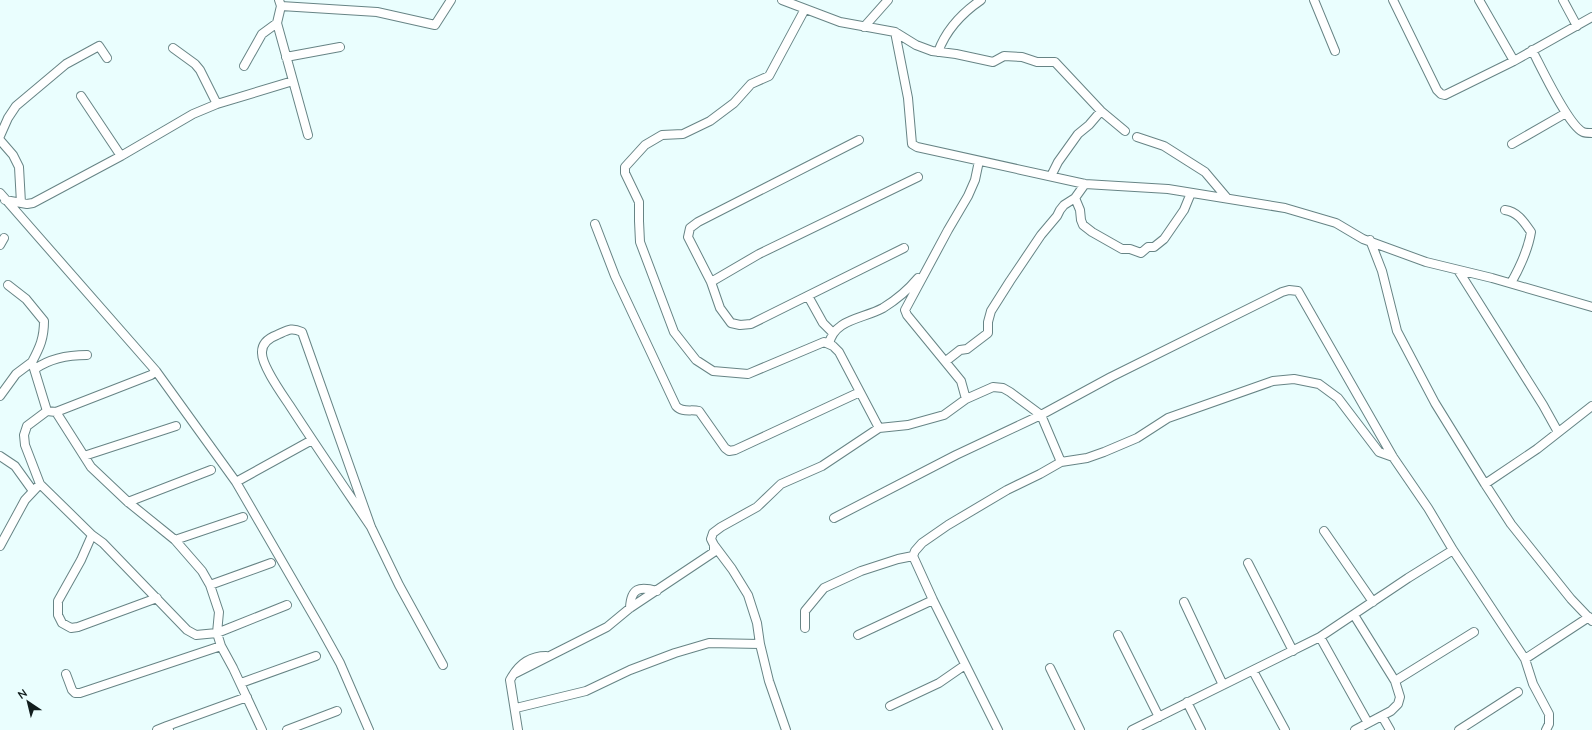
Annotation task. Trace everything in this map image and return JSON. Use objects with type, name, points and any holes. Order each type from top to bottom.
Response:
[{"type":"street","points":[[308,135],[277,23],[280,3],[377,12],[435,25],[450,0]]},
{"type":"street","points":[[782,0],[840,22],[895,32],[916,45],[938,52],[956,54],[993,62],[1004,56],[1022,57],[1037,62],[1055,62],[1101,111],[1125,132]]},
{"type":"street","points":[[864,27],[888,0]]},
{"type":"street","points":[[938,52],[943,39],[951,27],[981,0]]},
{"type":"street","points":[[1314,0],[1335,51]]},
{"type":"street","points":[[1393,0],[1438,90],[1441,94],[1445,95],[1514,60],[1592,17]]},
{"type":"street","points":[[1479,0],[1514,60]]},
{"type":"street","points":[[1563,0],[1577,26]]},
{"type":"street","points":[[805,9],[769,76],[751,84],[734,103],[710,121],[683,134],[662,136],[646,145],[626,167],[625,173],[640,202],[640,242],[674,332],[696,360],[713,371],[748,374],[824,342],[839,352],[879,428]]},
{"type":"street","points":[[244,66],[262,34],[277,23]]},
{"type":"street","points":[[895,32],[908,98],[912,144],[917,147],[1085,184],[1168,190],[1285,208],[1336,223],[1364,239],[1426,262],[1592,307]]},
{"type":"street","points":[[0,136],[8,118],[16,106],[66,64],[99,46],[107,58]]},
{"type":"street","points":[[286,57],[340,47]]},
{"type":"street","points":[[173,48],[195,64],[200,70],[217,104]]},
{"type":"street","points":[[1532,50],[1566,113],[1583,132],[1592,133]]},
{"type":"street","points":[[3,196],[21,203],[33,203],[41,200],[193,114],[217,104],[293,81]]},
{"type":"street","points":[[81,96],[121,156]]},
{"type":"street","points":[[1051,176],[1058,162],[1078,134],[1089,125],[1101,111]]},
{"type":"street","points":[[1512,144],[1566,113]]},
{"type":"street","points":[[1137,137],[1164,146],[1205,172],[1227,198]]},
{"type":"street","points":[[0,140],[14,155],[20,167],[21,203]]},
{"type":"street","points":[[859,140],[698,222],[690,228],[688,237],[711,282],[720,308],[731,323],[740,325],[751,324],[904,248]]},
{"type":"street","points":[[966,399],[961,381],[946,361],[919,331],[905,310],[968,196],[975,180],[979,161]]},
{"type":"street","points":[[711,282],[759,254],[918,177]]},
{"type":"street","points":[[946,361],[960,350],[967,349],[988,333],[988,322],[991,311],[1010,281],[1064,205],[1075,198],[1085,184]]},
{"type":"street","points":[[1075,198],[1080,210],[1081,220],[1092,232],[1122,249],[1130,249],[1141,253],[1148,248],[1154,247],[1164,239],[1184,210],[1191,193]]},
{"type":"street","points":[[3,196],[156,371],[236,482],[340,663],[369,730]]},
{"type":"street","points":[[1505,210],[1513,211],[1531,232],[1530,243],[1523,262],[1511,284]]},
{"type":"street","points":[[595,224],[618,283],[676,406],[684,411],[694,409],[699,411],[725,448],[729,451],[735,450],[860,392]]},
{"type":"street","points":[[1370,240],[1382,271],[1397,331],[1435,403],[1511,524],[1590,619],[1525,659]]},
{"type":"street","points":[[829,344],[833,332],[846,323],[882,308],[899,298],[930,266]]},
{"type":"street","points":[[1458,270],[1543,405],[1558,432]]},
{"type":"street","points":[[8,285],[26,299],[44,321],[44,334],[34,366],[47,412]]},
{"type":"street","points":[[834,518],[956,455],[1041,415],[1111,377],[1282,292],[1289,290],[1298,291],[1393,457],[1428,508],[1453,550],[1525,659],[1533,684],[1549,714],[1549,724],[1546,730]]},
{"type":"street","points":[[808,296],[823,323],[833,332]]},
{"type":"street","points":[[371,527],[271,376],[262,352],[264,345],[270,338],[290,329],[302,332],[310,350],[371,527],[399,585],[443,665]]},
{"type":"street","points":[[0,396],[16,374],[44,363],[75,355],[87,354]]},
{"type":"street","points":[[156,371],[151,375],[56,412],[47,412],[27,426],[24,436],[25,445],[40,484],[92,535],[103,543],[157,598],[179,623],[196,635],[217,633],[288,605]]},
{"type":"street","points":[[998,730],[932,600],[916,564],[913,556],[915,551],[922,543],[953,522],[1006,490],[1062,462],[1087,458],[1104,452],[1137,438],[1168,418],[1273,381],[1294,379],[1319,384],[1338,398],[1379,452],[1393,457]]},
{"type":"street","points":[[786,730],[769,681],[760,644],[757,623],[748,595],[732,569],[711,540],[713,533],[757,507],[781,484],[822,466],[879,428],[908,426],[944,415],[966,399],[993,388],[1003,388],[1041,415],[1062,462]]},
{"type":"street","points":[[1485,484],[1537,449],[1592,406]]},
{"type":"street","points":[[56,412],[97,474],[128,502],[175,540],[202,571],[210,585],[219,612],[217,633],[221,646],[241,683],[262,730]]},
{"type":"street","points":[[84,456],[176,426]]},
{"type":"street","points":[[236,482],[312,440]]},
{"type":"street","points":[[0,456],[15,466],[33,490]]},
{"type":"street","points":[[128,502],[211,470]]},
{"type":"street","points":[[0,546],[19,510],[33,490],[40,484]]},
{"type":"street","points":[[175,540],[243,517]]},
{"type":"street","points":[[1324,531],[1373,602]]},
{"type":"street","points":[[92,535],[58,601],[58,614],[62,623],[71,628],[78,627],[157,598]]},
{"type":"street","points":[[518,730],[516,708],[510,680],[514,674],[607,627],[630,608],[714,552],[714,545]]},
{"type":"street","points":[[1132,730],[1320,637],[1428,564],[1453,550]]},
{"type":"street","points":[[804,628],[805,611],[824,588],[861,571],[898,559],[913,556]]},
{"type":"street","points":[[210,585],[271,563]]},
{"type":"street","points":[[1248,563],[1293,651]]},
{"type":"street","points":[[630,608],[630,600],[633,593],[638,589],[645,588],[657,590]]},
{"type":"street","points":[[858,636],[932,600]]},
{"type":"street","points":[[1184,602],[1223,685]]},
{"type":"street","points":[[1354,615],[1395,681],[1400,697],[1398,704],[1391,711],[1355,730]]},
{"type":"street","points":[[1395,681],[1474,632]]},
{"type":"street","points":[[1118,635],[1159,717]]},
{"type":"street","points":[[1320,637],[1368,723]]},
{"type":"street","points":[[516,708],[586,691],[630,670],[675,652],[709,643],[760,644]]},
{"type":"street","points":[[66,674],[72,690],[75,693],[80,693],[221,646]]},
{"type":"street","points":[[241,683],[316,656]]},
{"type":"street","points":[[890,706],[939,682],[965,665]]},
{"type":"street","points":[[1050,668],[1080,730]]},
{"type":"street","points":[[1253,671],[1285,730]]},
{"type":"street","points":[[1459,730],[1518,692]]},
{"type":"street","points":[[156,730],[168,728],[247,697]]},
{"type":"street","points":[[1188,702],[1201,730]]},
{"type":"street","points":[[287,730],[337,710]]},
{"type":"street","points":[[1382,716],[1390,730]]}]
